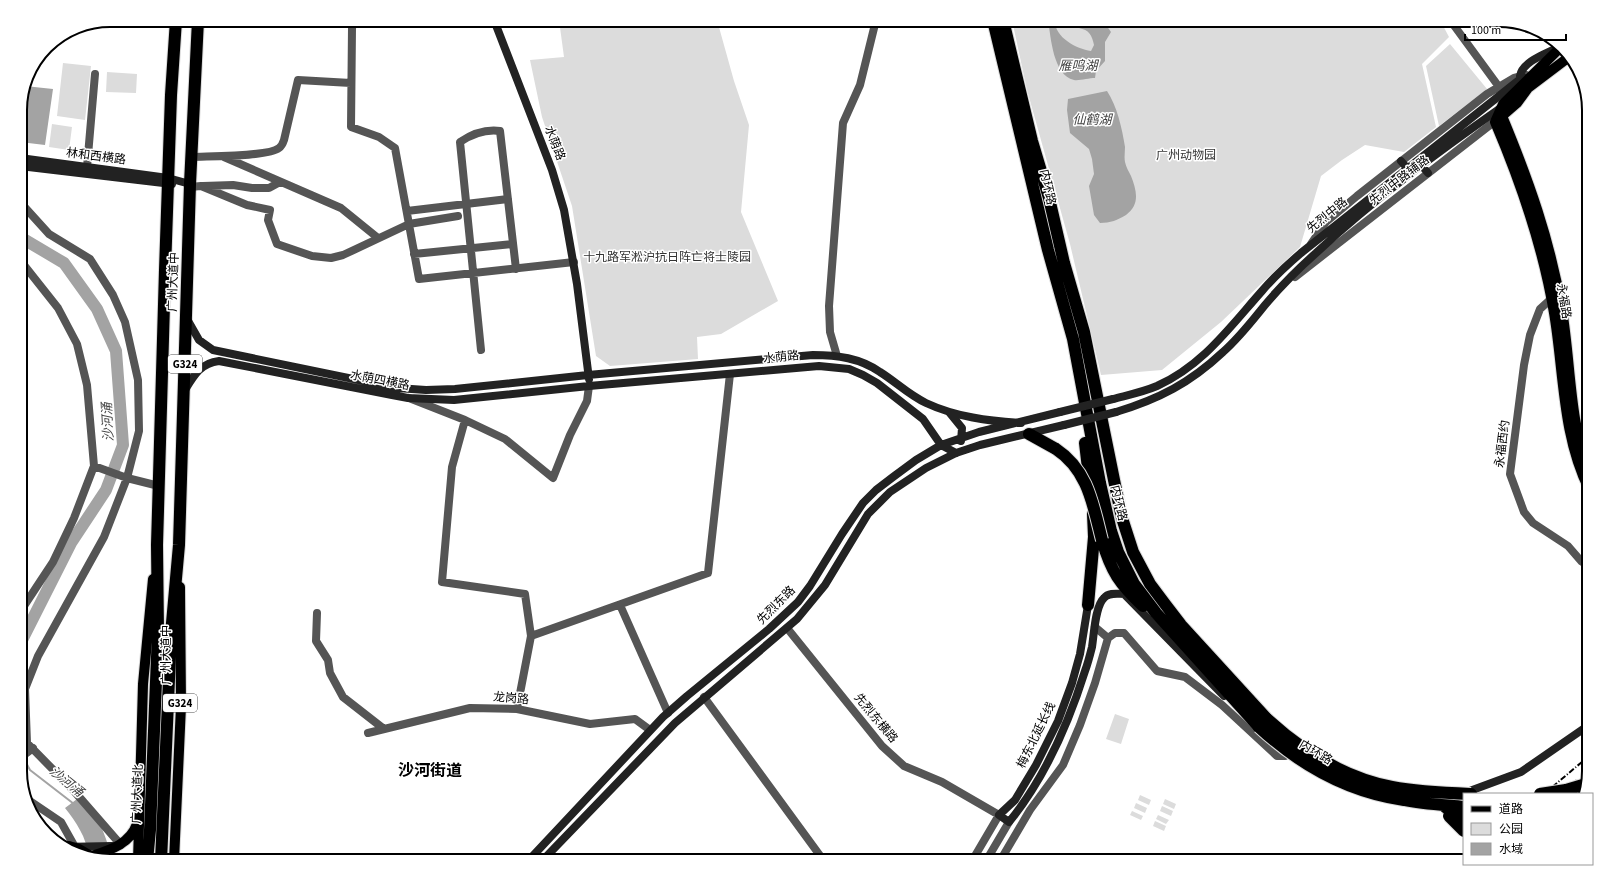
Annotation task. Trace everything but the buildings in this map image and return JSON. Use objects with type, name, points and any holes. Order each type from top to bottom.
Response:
[{"type":"highway","name":"广州大道中","points":[[154,728],[158,632],[157,545],[168,163],[176,27]]},
{"type":"highway","name":"广州大道中","points":[[161,854],[171,634],[179,545],[189,208],[193,186],[191,161],[198,27]]},
{"type":"highway","name":"内环路","points":[[995,27],[1048,250],[1076,354],[1100,483],[1115,542],[1128,574],[1148,604],[1186,648],[1249,717],[1296,758],[1323,774],[1351,786],[1380,795],[1404,801],[1463,807]]},
{"type":"highway","name":"内环路","points":[[1005,27],[1032,141],[1049,198],[1064,263],[1084,332],[1122,518],[1133,552],[1147,579],[1181,625],[1267,719],[1290,739],[1313,755],[1339,769],[1374,783],[1418,791],[1463,794]]},
{"type":"highway","points":[[168,163],[191,161]]},
{"type":"highway","points":[[167,208],[189,208]]},
{"type":"highway","points":[[1064,309],[1077,380],[1093,520],[1094,537],[1088,605]]},
{"type":"highway","points":[[1029,434],[1056,449],[1073,463],[1088,486],[1105,552],[1117,578],[1131,595],[1186,648]]},
{"type":"highway","name":"广州大道北","points":[[148,854],[154,728]]},
{"type":"highway","points":[[1374,783],[1433,802],[1449,809],[1463,818]]},
{"type":"highway","points":[[1546,793],[1580,786]]},
{"type":"highway","points":[[1404,801],[1420,803],[1441,811],[1450,816],[1463,830]]},
{"type":"main road","name":"水荫路","points":[[497,27],[554,177],[568,225],[589,386],[819,366],[849,369],[878,383],[923,419],[942,445],[956,453]]},
{"type":"main road","points":[[1470,118],[1498,114],[1524,81],[1557,50]]},
{"type":"main road","points":[[1524,81],[1565,59]]},
{"type":"main road","name":"先烈中路","points":[[1060,412],[1113,399],[1157,385],[1179,374],[1223,337],[1272,280],[1310,245],[1470,118],[1501,90]]},
{"type":"main road","name":"先烈中路","points":[[1210,364],[1238,337],[1281,286],[1345,228],[1466,132],[1498,114]]},
{"type":"main road","name":"永福路","points":[[1498,114],[1542,255],[1551,299],[1568,422],[1576,455],[1582,471]]},
{"type":"main road","name":"永福路","points":[[1498,114],[1537,209],[1550,252],[1562,311],[1577,427],[1582,446]]},
{"type":"main road","name":"林和西横路","points":[[27,159],[87,167],[168,181]]},
{"type":"main road","points":[[1401,161],[1407,168]]},
{"type":"main road","points":[[1422,166],[1428,174]]},
{"type":"main road","name":"林和西横路","points":[[27,167],[168,181]]},
{"type":"main road","points":[[168,181],[193,186]]},
{"type":"main road","name":"水荫四横路","points":[[186,317],[199,340],[213,350],[397,388],[426,390],[455,389],[588,375]]},
{"type":"main road","name":"水荫路","points":[[588,375],[813,356],[837,356],[870,366],[918,399],[949,411],[984,420],[1021,423]]},
{"type":"main road","points":[[1202,356],[1210,364]]},
{"type":"main road","name":"水荫四横路","points":[[184,394],[196,372],[207,364],[219,361],[408,398],[454,400],[589,386]]},
{"type":"main road","name":"先烈东路","points":[[549,854],[659,738],[704,697],[787,628],[817,596],[876,505],[904,482],[926,468],[956,453],[980,445],[1029,434],[1143,404],[1163,395],[1185,382],[1210,364]]},
{"type":"main road","points":[[949,411],[961,425],[963,432],[963,438],[956,453]]},
{"type":"main road","name":"先烈东路","points":[[535,854],[650,730],[687,696],[758,639],[798,602],[822,568],[853,517],[876,490],[907,466],[942,445],[979,432],[1021,423],[1060,412]]},
{"type":"main road","name":"广州大道中","points":[[138,818],[144,665],[157,545]]},
{"type":"main road","name":"广州大道中","points":[[174,854],[180,706],[179,545]]},
{"type":"main road","name":"梅东北延长线","points":[[1009,822],[1039,780],[1053,755],[1078,693],[1092,649],[1100,605],[1104,597],[1114,593],[1124,594],[1160,629],[1256,731],[1285,756]]},
{"type":"main road","name":"梅东北延长线","points":[[1000,815],[1015,800],[1033,771],[1058,721],[1080,654],[1088,605]]},
{"type":"main road","points":[[687,696],[695,705]]},
{"type":"main road","points":[[1464,793],[1521,772],[1582,730]]},
{"type":"main road","points":[[1285,756],[1317,775],[1358,792],[1397,801],[1448,799],[1463,793]]},
{"type":"main road","name":"先烈东横路","points":[[1000,815],[1009,822]]},
{"type":"main road","name":"G324","points":[[98,853],[121,845],[128,839],[134,832],[138,818]]},
{"type":"main road","name":"广州大道北","points":[[138,818],[138,854]]},
{"type":"street","points":[[352,27],[351,127],[379,137],[395,148],[419,280],[574,262]]},
{"type":"street","points":[[837,356],[830,332],[829,306],[843,123],[860,85],[874,27]]},
{"type":"street","points":[[1455,27],[1501,90]]},
{"type":"street","points":[[87,167],[95,74]]},
{"type":"street","points":[[191,161],[221,155],[247,155],[273,151],[279,148],[285,137],[298,80],[352,84]]},
{"type":"street","name":"先烈中路辅路","points":[[1310,245],[1322,226],[1332,216],[1401,161],[1501,90],[1524,81]]},
{"type":"street","name":"先烈中路辅路","points":[[1281,286],[1428,174],[1498,114]]},
{"type":"street","points":[[481,350],[460,142],[471,134],[492,130],[500,131],[516,268]]},
{"type":"street","points":[[221,155],[341,208],[378,238]]},
{"type":"street","points":[[193,186],[233,185],[252,188],[269,188],[280,182]]},
{"type":"street","points":[[193,186],[247,205],[270,210],[268,220],[277,244],[312,256],[331,258],[343,255],[409,224],[458,216]]},
{"type":"street","points":[[407,211],[508,199]]},
{"type":"street","points":[[27,210],[49,234],[90,259],[113,295],[125,322],[138,380],[139,431],[127,478],[104,537],[38,656],[27,684]]},
{"type":"street","points":[[414,254],[513,244]]},
{"type":"street","points":[[27,269],[58,308],[77,344],[87,385],[94,466],[74,518],[52,562],[27,601]]},
{"type":"street","name":"永福西约","points":[[1551,299],[1540,309],[1530,335],[1524,365],[1510,474],[1524,512],[1533,524],[1568,546],[1582,562]]},
{"type":"street","points":[[530,636],[708,573],[730,374]]},
{"type":"street","points":[[408,398],[465,420],[505,439],[553,478],[570,435],[588,401],[589,386]]},
{"type":"street","points":[[465,420],[452,467],[442,582],[525,594],[530,636],[517,709]]},
{"type":"street","points":[[94,466],[127,478],[159,486]]},
{"type":"street","points":[[620,605],[668,713]]},
{"type":"street","points":[[317,613],[316,641],[328,660],[330,673],[343,697],[384,729]]},
{"type":"street","points":[[1095,627],[1108,638]]},
{"type":"street","name":"先烈东横路","points":[[787,628],[882,746],[904,766],[942,782],[1000,815]]},
{"type":"street","points":[[1004,854],[1030,810],[1063,765],[1096,683],[1108,638],[1116,633],[1124,633],[1157,671],[1185,677],[1222,705],[1277,756],[1285,756]]},
{"type":"street","points":[[704,697],[819,854]]},
{"type":"street","name":"龙岗路","points":[[368,733],[470,708],[517,709],[590,724],[635,719],[650,730]]},
{"type":"street","points":[[27,743],[31,750],[74,791],[121,845]]},
{"type":"street","points":[[27,753],[31,750]]},
{"type":"street","points":[[33,803],[61,822],[68,843]]},
{"type":"street","name":"梅东北延长线","points":[[976,854],[1000,815]]},
{"type":"street","name":"梅东北延长线","points":[[990,854],[1009,822]]},
{"type":"green space","name":"十九路军淞沪抗日阵亡将士陵园","points":[[560,27],[719,27],[734,81],[749,125],[741,212],[778,301],[721,334],[697,337],[698,359],[610,366],[596,356],[572,206],[542,117],[530,60],[564,57]]},
{"type":"green space","name":"广州动物园","points":[[1014,27],[1444,27],[1449,37],[1422,64],[1436,127],[1404,152],[1365,145],[1321,176],[1300,247],[1221,322],[1162,370],[1101,375],[1070,244],[1027,90]]},
{"type":"green space","points":[[1450,44],[1487,89],[1439,126],[1426,66]]},
{"type":"green space","points":[[63,63],[91,66],[85,120],[57,116]]},
{"type":"green space","points":[[107,72],[137,74],[136,93],[106,92]]},
{"type":"green space","points":[[52,124],[72,127],[69,150],[49,147]]},
{"type":"green space","points":[[1115,714],[1129,719],[1121,744],[1106,739]]},
{"type":"green space","points":[[1140,795],[1151,800],[1149,805],[1138,800]]},
{"type":"green space","points":[[1165,799],[1176,804],[1174,809],[1163,804]]},
{"type":"green space","points":[[1136,803],[1147,808],[1145,813],[1134,808]]},
{"type":"green space","points":[[1162,806],[1173,811],[1171,816],[1160,811]]},
{"type":"green space","points":[[1132,811],[1143,816],[1141,820],[1130,815]]},
{"type":"green space","points":[[1158,815],[1169,820],[1166,824],[1156,819]]},
{"type":"green space","points":[[1155,821],[1166,826],[1164,831],[1153,826]]},
{"type":"water","name":"雁鸣湖","points":[[1049,27],[1056,27],[1062,37],[1073,45],[1091,51],[1094,45],[1090,34],[1079,27],[1107,27],[1111,32],[1105,42],[1105,61],[1096,71],[1095,78],[1074,80],[1067,77],[1057,64]]},
{"type":"water","points":[[30,87],[53,89],[45,145],[27,143],[27,104]]},
{"type":"water","name":"仙鹤湖","points":[[1107,91],[1114,103],[1119,118],[1125,147],[1125,162],[1133,182],[1136,197],[1134,207],[1126,215],[1114,221],[1100,223],[1094,215],[1089,186],[1094,174],[1092,159],[1089,149],[1070,133],[1067,110],[1068,99]]},
{"type":"water","points":[[77,799],[101,826],[111,854],[87,851],[86,842],[83,836],[65,808]]},
{"type":"waterway","name":"沙河涌","points":[[27,241],[64,263],[97,309],[116,351],[123,445],[106,490],[71,543],[27,630]]},
{"type":"waterway","name":"沙河涌","points":[[27,764],[30,770],[74,804]]},
{"type":"railway","points":[[1545,793],[1582,762]]},
{"type":"railway","points":[[1563,793],[1577,780]]},
{"type":"district","name":"沙河街道","points":[[430,770]]}]
